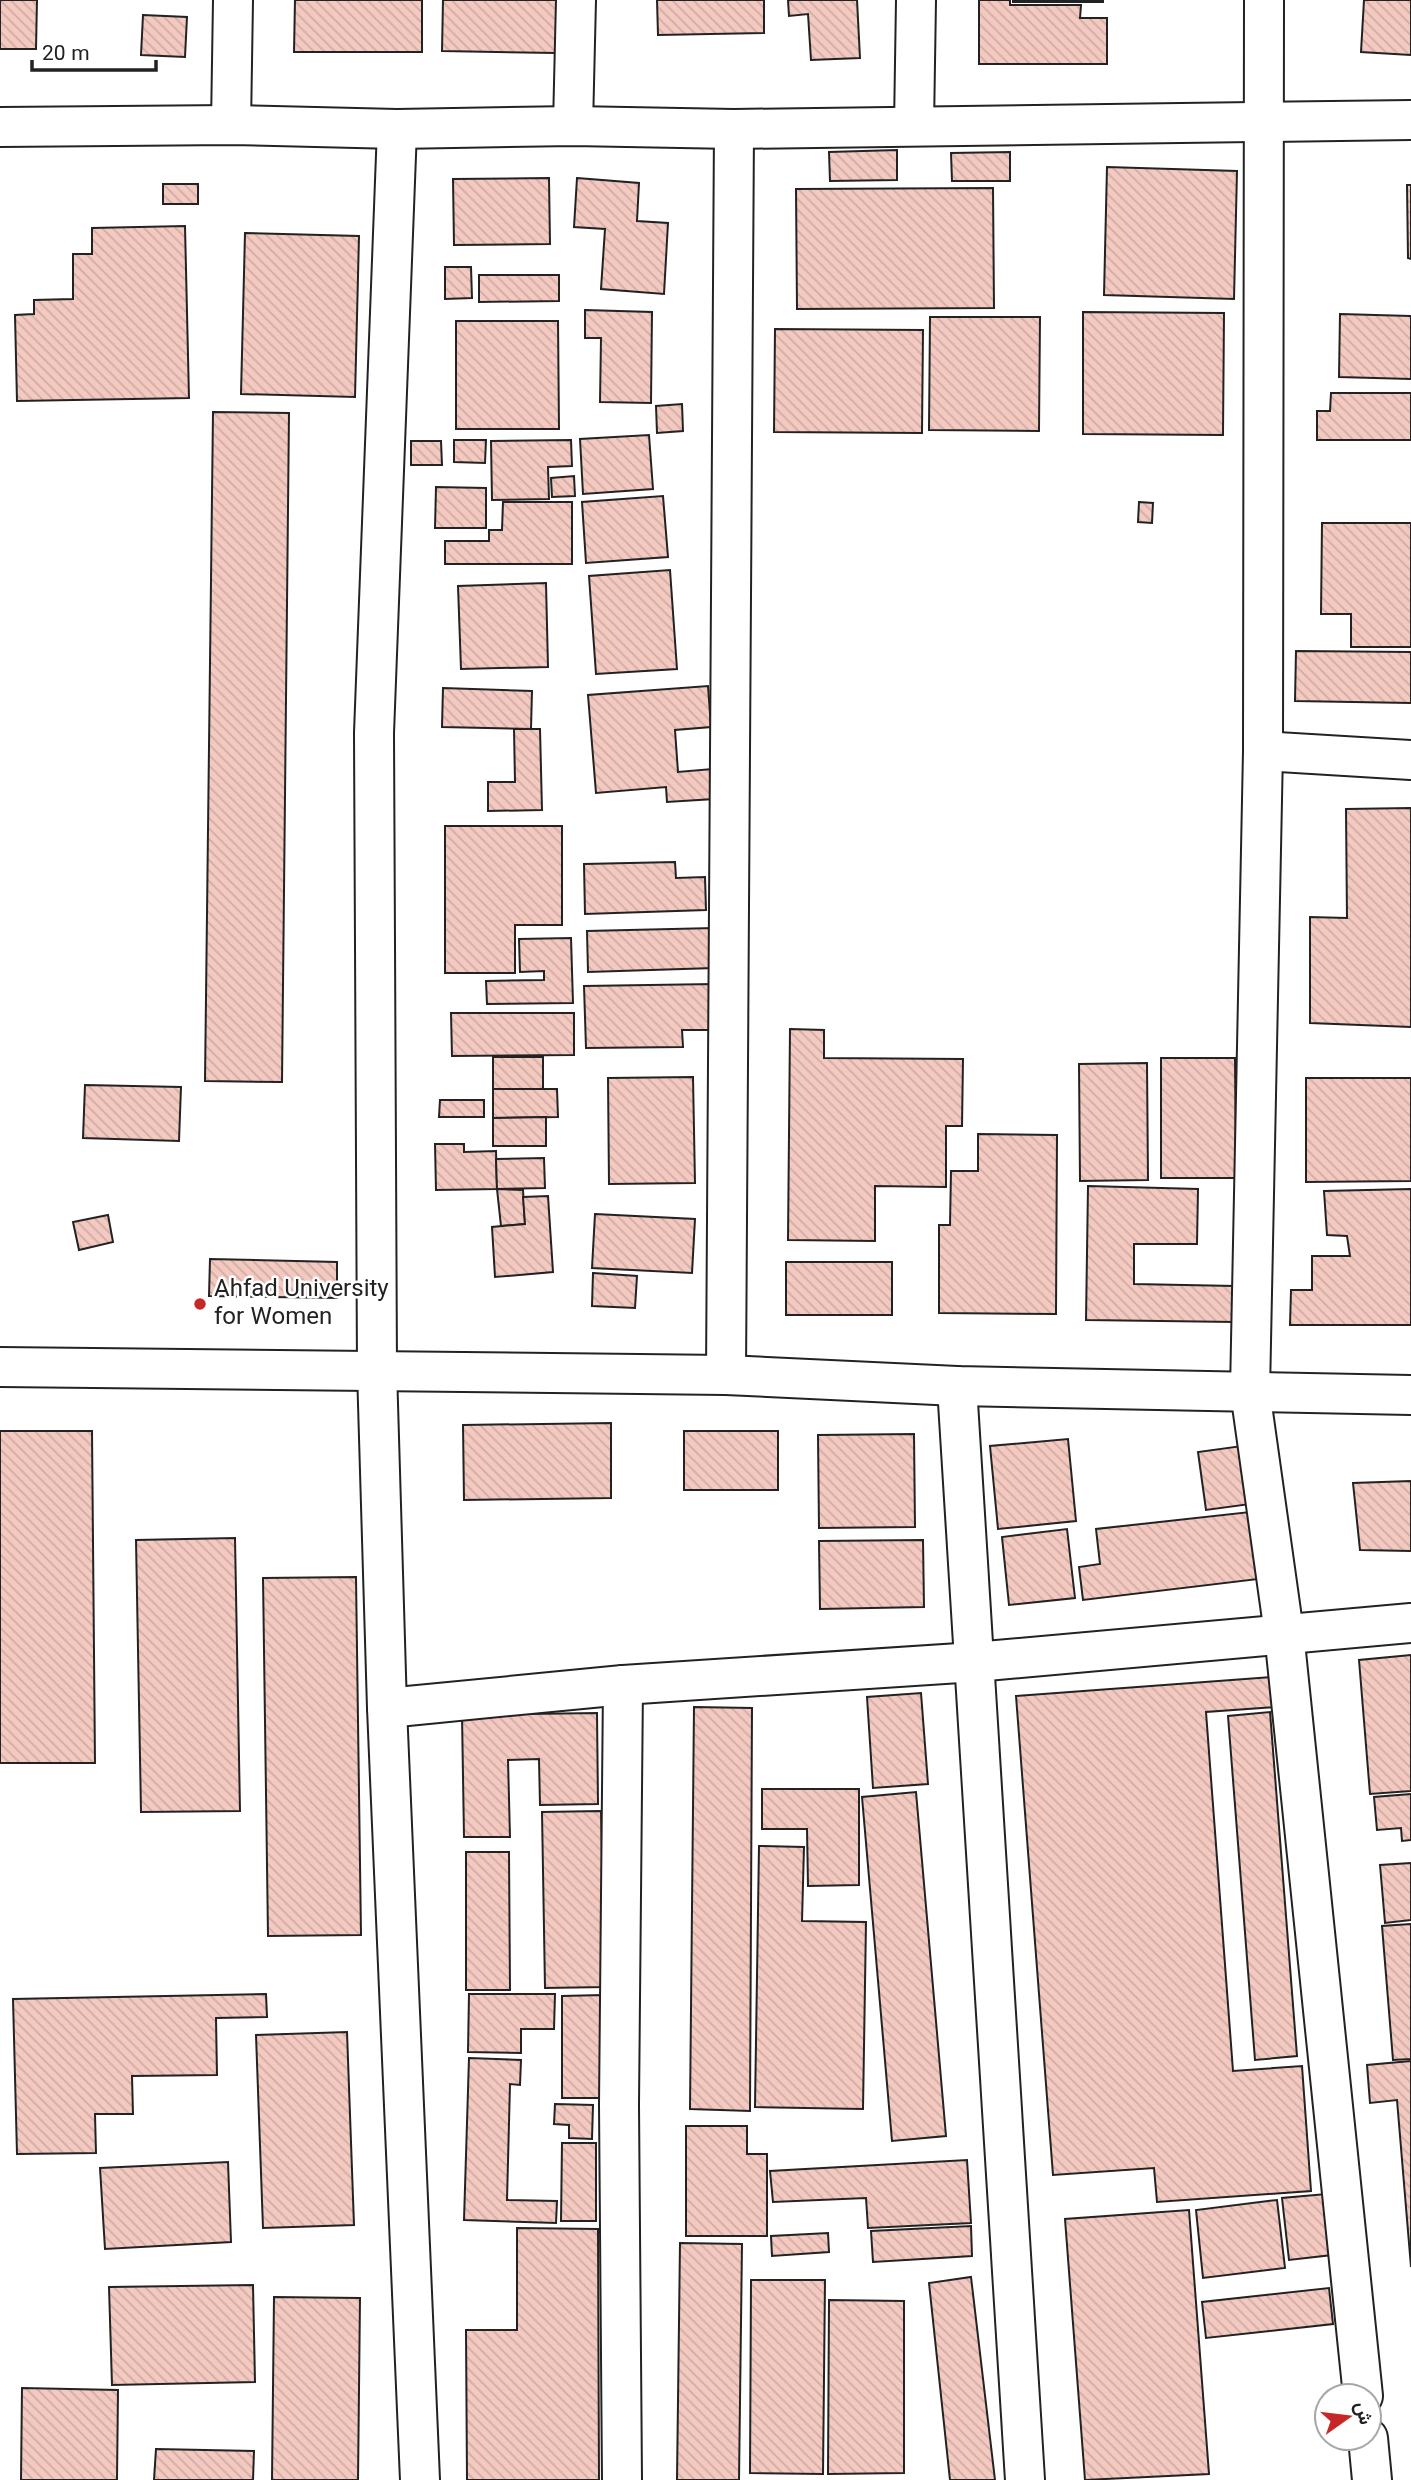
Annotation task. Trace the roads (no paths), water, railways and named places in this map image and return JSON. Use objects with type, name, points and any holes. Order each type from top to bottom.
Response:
[{"type":"street","points":[[231,125],[233,0]]},
{"type":"street","points":[[573,126],[576,0]]},
{"type":"street","points":[[914,126],[916,0]]},
{"type":"street","points":[[1264,0],[1263,751],[1250,1391],[1284,1633],[1362,2382]]},
{"type":"street","points":[[0,127],[231,125],[397,129],[573,126],[734,129],[1411,120]]},
{"type":"street","points":[[397,129],[373,733],[377,1370],[387,1708],[420,2480]]},
{"type":"street","points":[[726,1375],[734,129]]},
{"type":"street","points":[[1263,751],[1411,760]]},
{"type":"street","points":[[0,1367],[726,1375],[957,1386],[1411,1395]]},
{"type":"street","points":[[957,1386],[1025,2480]]},
{"type":"street","points":[[387,1708],[623,1685],[975,1662],[1411,1623]]},
{"type":"street","points":[[622,2480],[619,2105],[623,1685]]},
{"type":"street","points":[[1369,2452],[1372,2480]]},
{"type":"place","name":"Ahfad University for Women","points":[[200,1304]]}]
